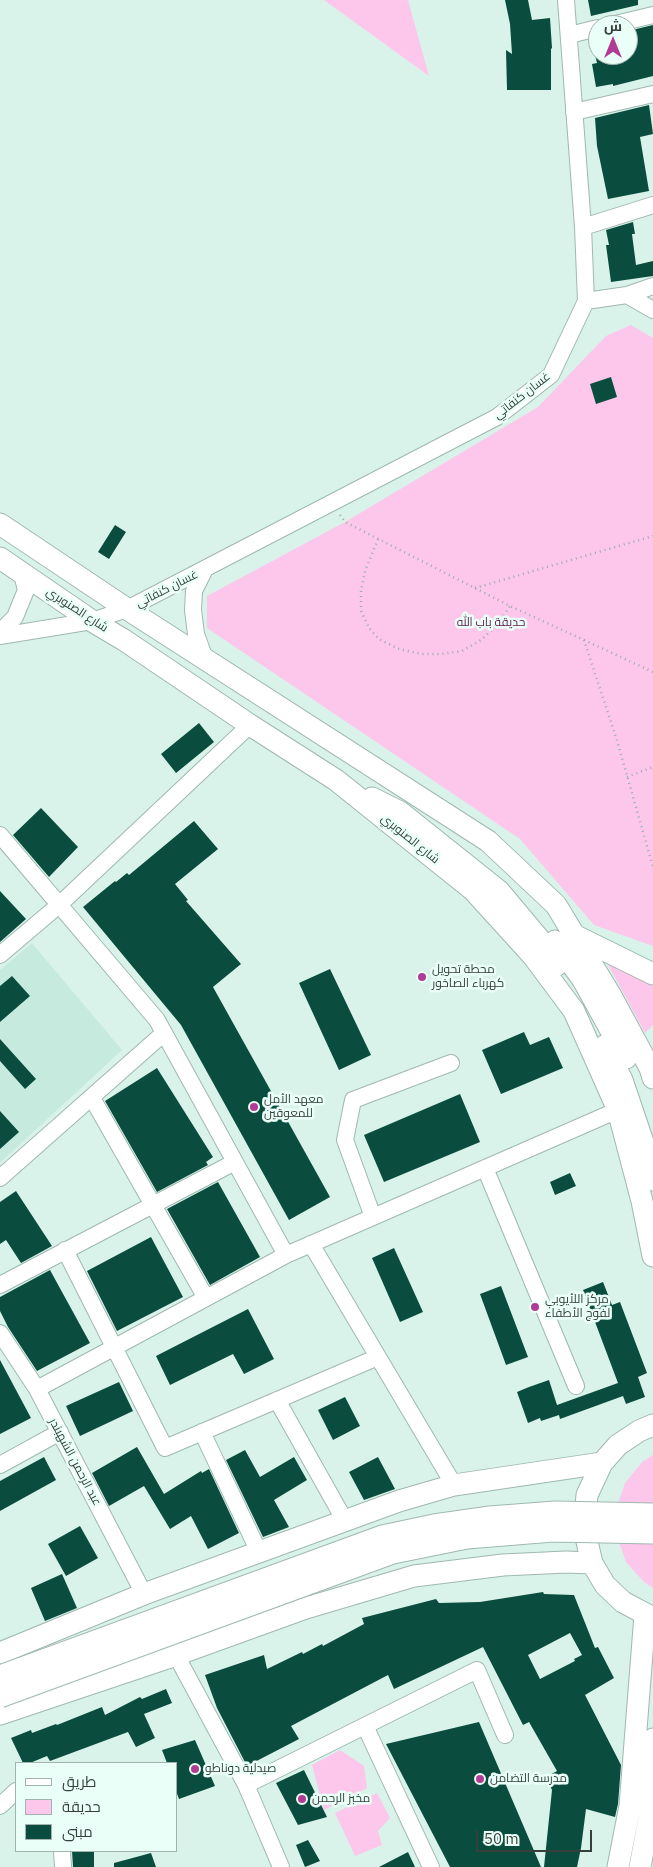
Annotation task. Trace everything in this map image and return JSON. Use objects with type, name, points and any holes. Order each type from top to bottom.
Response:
[{"type":"main road","points":[[0,524],[127,609],[488,841],[556,905],[576,936],[652,1069]]},
{"type":"main road","name":"شارع الصنوبري","points":[[0,558],[92,621],[124,640],[336,780],[473,890],[533,956],[574,1011],[618,1110],[642,1200],[653,1256]]},
{"type":"main road","points":[[355,754],[372,778],[474,854],[549,933],[583,980],[634,1073],[653,1132]]},
{"type":"main road","points":[[336,780],[400,812],[499,891],[540,940],[573,990],[622,1080],[648,1157],[653,1180]]},
{"type":"main road","points":[[576,936],[653,974]]},
{"type":"main road","points":[[618,1867],[630,1806],[649,1617],[623,1602],[605,1585],[592,1563],[584,1529],[587,1495],[602,1463],[618,1445],[639,1431],[653,1426]]},
{"type":"main road","points":[[0,1653],[144,1594],[399,1501],[454,1486],[602,1463]]},
{"type":"main road","points":[[0,1676],[382,1536],[434,1525],[490,1517],[555,1512],[653,1514]]},
{"type":"main road","points":[[0,1697],[393,1552],[467,1538],[553,1532],[653,1533]]},
{"type":"main road","points":[[0,1714],[306,1608],[414,1576],[503,1565],[566,1562],[592,1563]]},
{"type":"main road","points":[[631,1867],[653,1739]]},
{"type":"main road","points":[[640,1867],[653,1797]]},
{"type":"main road","points":[[651,1867],[653,1856]]},
{"type":"street","name":"غسان كنفاتي","points":[[0,636],[92,621],[127,609],[497,417],[552,375],[586,301],[583,227],[566,0]]},
{"type":"street","points":[[638,19],[653,15]]},
{"type":"street","points":[[568,35],[588,30]]},
{"type":"street","points":[[574,112],[653,94]]},
{"type":"street","points":[[583,227],[653,205]]},
{"type":"street","points":[[586,301],[627,295],[653,286]]},
{"type":"street","points":[[627,295],[653,310]]},
{"type":"street","points":[[205,569],[194,591],[193,610],[196,634],[205,659]]},
{"type":"street","points":[[0,632],[14,617],[26,590],[22,574]]},
{"type":"street","points":[[0,955],[59,905],[250,725]]},
{"type":"street","points":[[0,835],[157,1020],[286,1255]]},
{"type":"street","points":[[0,1178],[164,1033]]},
{"type":"street","points":[[373,1217],[345,1140],[353,1100],[451,1063]]},
{"type":"street","points":[[92,1098],[206,1298]]},
{"type":"street","points":[[37,1389],[286,1255],[618,1110]]},
{"type":"street","points":[[0,1285],[235,1162]]},
{"type":"street","points":[[486,1168],[576,1386]]},
{"type":"street","points":[[311,1244],[454,1486]]},
{"type":"street","points":[[65,1250],[165,1448],[378,1357]]},
{"type":"street","name":"عبد الرحمن الشهبندر","points":[[1,1337],[37,1389],[144,1594]]},
{"type":"street","points":[[278,1400],[345,1521]]},
{"type":"street","points":[[0,1465],[60,1432]]},
{"type":"street","points":[[202,1432],[259,1552]]},
{"type":"street","points":[[176,1654],[246,1784],[281,1867]]},
{"type":"street","points":[[246,1784],[477,1670],[505,1735]]},
{"type":"street","points":[[365,1726],[431,1867]]},
{"type":"street","points":[[0,1806],[15,1792]]},
{"type":"street","points":[[62,1852],[63,1867]]},
{"type":"path","points":[[331,504],[345,522],[510,606],[653,672]]},
{"type":"path","points":[[475,588],[653,536]]},
{"type":"path","points":[[378,539],[365,571],[361,591],[361,611],[369,628],[379,639],[399,649],[420,654],[462,652],[481,640],[498,624],[510,606]]},
{"type":"path","points":[[584,640],[653,868]]},
{"type":"path","points":[[627,777],[653,767]]},
{"type":"shaded area","points":[[32,943],[122,1050],[0,1163],[0,970]]},
{"type":"green space","points":[[324,0],[408,0],[429,76]]},
{"type":"green space","name":"حديقة باب الله","points":[[631,325],[653,338],[653,946],[594,925],[520,839],[207,628],[207,596],[345,522],[538,407],[606,336]]},
{"type":"green space","points":[[605,959],[653,983],[653,1025],[645,1033]]},
{"type":"green space","points":[[653,1455],[653,1588],[644,1582],[626,1562],[617,1536],[616,1509],[625,1483],[642,1462]]},
{"type":"green space","points":[[340,1750],[364,1766],[367,1788],[324,1810],[312,1765]]},
{"type":"green space","points":[[377,1793],[390,1818],[378,1831],[382,1845],[355,1856],[335,1813]]},
{"type":"building","points":[[505,0],[528,0],[532,20],[550,18],[552,48],[551,90],[507,90],[506,50],[512,54],[510,24]]},
{"type":"building","points":[[588,0],[638,0],[638,5],[591,15]]},
{"type":"building","points":[[653,25],[653,76],[613,86],[613,84],[596,87],[592,65],[638,65],[638,29]]},
{"type":"building","points":[[649,105],[653,134],[640,137],[649,191],[608,199],[597,146],[595,118]]},
{"type":"building","points":[[633,222],[635,234],[632,234],[636,265],[653,261],[653,276],[611,282],[606,245],[609,245],[606,230]]},
{"type":"building","points":[[611,377],[617,397],[596,404],[590,384]]},
{"type":"building","points":[[115,525],[126,532],[109,559],[98,552]]},
{"type":"building","points":[[199,723],[214,742],[176,773],[161,754]]},
{"type":"building","points":[[41,808],[78,847],[49,877],[13,835]]},
{"type":"building","points":[[194,821],[218,849],[175,884],[188,900],[186,901],[241,964],[213,987],[330,1197],[289,1220],[181,1025],[83,907],[115,881],[127,873],[129,875]]},
{"type":"building","points":[[0,891],[26,919],[0,942]]},
{"type":"building","points":[[330,969],[371,1055],[339,1070],[299,983]]},
{"type":"building","points":[[12,976],[30,996],[0,1022],[0,986]]},
{"type":"building","points":[[524,1032],[530,1045],[549,1037],[563,1068],[501,1094],[482,1050]]},
{"type":"building","points":[[0,1039],[36,1079],[25,1089],[0,1061]]},
{"type":"building","points":[[157,1068],[213,1157],[206,1162],[208,1165],[157,1192],[105,1101]]},
{"type":"building","points":[[460,1094],[480,1142],[384,1182],[364,1135]]},
{"type":"building","points":[[0,1111],[19,1132],[0,1149]]},
{"type":"building","points":[[570,1173],[576,1186],[555,1195],[550,1182]]},
{"type":"building","points":[[218,1182],[260,1257],[210,1285],[167,1209]]},
{"type":"building","points":[[16,1191],[52,1246],[21,1263],[6,1240],[0,1244],[0,1202]]},
{"type":"building","points":[[151,1237],[183,1297],[117,1331],[87,1271]]},
{"type":"building","points":[[394,1248],[423,1312],[400,1322],[372,1258]]},
{"type":"building","points":[[50,1270],[90,1343],[37,1371],[8,1327],[0,1311],[0,1297]]},
{"type":"building","points":[[603,1282],[612,1305],[620,1302],[647,1373],[638,1377],[645,1397],[626,1404],[623,1396],[560,1419],[559,1415],[541,1421],[540,1418],[528,1423],[517,1392],[549,1380],[557,1405],[618,1383],[583,1290]]},
{"type":"building","points":[[501,1286],[528,1357],[506,1365],[480,1294]]},
{"type":"building","points":[[248,1309],[274,1359],[244,1374],[233,1354],[170,1385],[156,1356]]},
{"type":"building","points":[[0,1360],[31,1418],[0,1434]]},
{"type":"building","points":[[119,1382],[133,1411],[80,1436],[66,1406]]},
{"type":"building","points":[[345,1397],[360,1426],[333,1440],[318,1410]]},
{"type":"building","points":[[137,1447],[164,1494],[201,1471],[202,1473],[209,1469],[239,1533],[208,1549],[191,1516],[170,1529],[144,1486],[109,1506],[92,1473]]},
{"type":"building","points":[[245,1450],[260,1477],[294,1457],[307,1480],[274,1500],[289,1527],[263,1537],[226,1460]]},
{"type":"building","points":[[44,1457],[56,1480],[0,1511],[0,1481]]},
{"type":"building","points":[[378,1457],[395,1489],[364,1500],[349,1472]]},
{"type":"building","points":[[80,1526],[98,1558],[66,1576],[48,1544]]},
{"type":"building","points":[[62,1574],[77,1608],[45,1621],[31,1588]]},
{"type":"building","points":[[543,1592],[544,1594],[574,1595],[595,1648],[598,1647],[614,1678],[585,1695],[621,1765],[618,1804],[615,1817],[586,1809],[577,1867],[544,1867],[552,1790],[546,1777],[557,1771],[529,1722],[523,1725],[483,1647],[394,1689],[388,1675],[291,1726],[299,1739],[247,1766],[217,1708],[205,1675],[264,1655],[267,1669],[302,1652],[303,1654],[322,1644],[323,1646],[364,1624],[362,1618],[436,1599],[439,1603],[480,1602]],"holes":[[[570,1633],[582,1655],[574,1659],[575,1661],[540,1679],[528,1655]]]},
{"type":"building","points":[[166,1689],[172,1703],[144,1714],[155,1738],[136,1747],[128,1732],[50,1761],[47,1756],[32,1762],[23,1762],[11,1738],[31,1730],[32,1733],[57,1725],[102,1707],[105,1715],[140,1697],[142,1699]]},
{"type":"building","points":[[479,1722],[541,1867],[450,1867],[386,1744]]},
{"type":"building","points":[[195,1740],[215,1786],[179,1799],[178,1762],[167,1762],[162,1750]]},
{"type":"building","points":[[304,1770],[327,1817],[298,1825],[276,1783]]},
{"type":"building","points":[[308,1840],[320,1861],[305,1867],[296,1845]]},
{"type":"building","points":[[72,1852],[94,1852],[94,1867],[73,1867]]},
{"type":"building","points":[[408,1852],[415,1867],[379,1867]]},
{"type":"building","points":[[151,1853],[156,1867],[114,1867],[114,1863]]},
{"type":"place","name":"محطة تحويل كهرباء الصاخور","points":[[422,977]]},
{"type":"place","name":"معهد الأمل للمعوقين","points":[[254,1107]]},
{"type":"place","name":"مركز اللأيوبي لفوج الأطفاء","points":[[535,1307]]},
{"type":"place","name":"صيدلية دوناطو","points":[[195,1769]]},
{"type":"place","name":"مدرسة التضامن","points":[[480,1779]]},
{"type":"place","name":"مخبز الرحمن","points":[[302,1799]]}]
